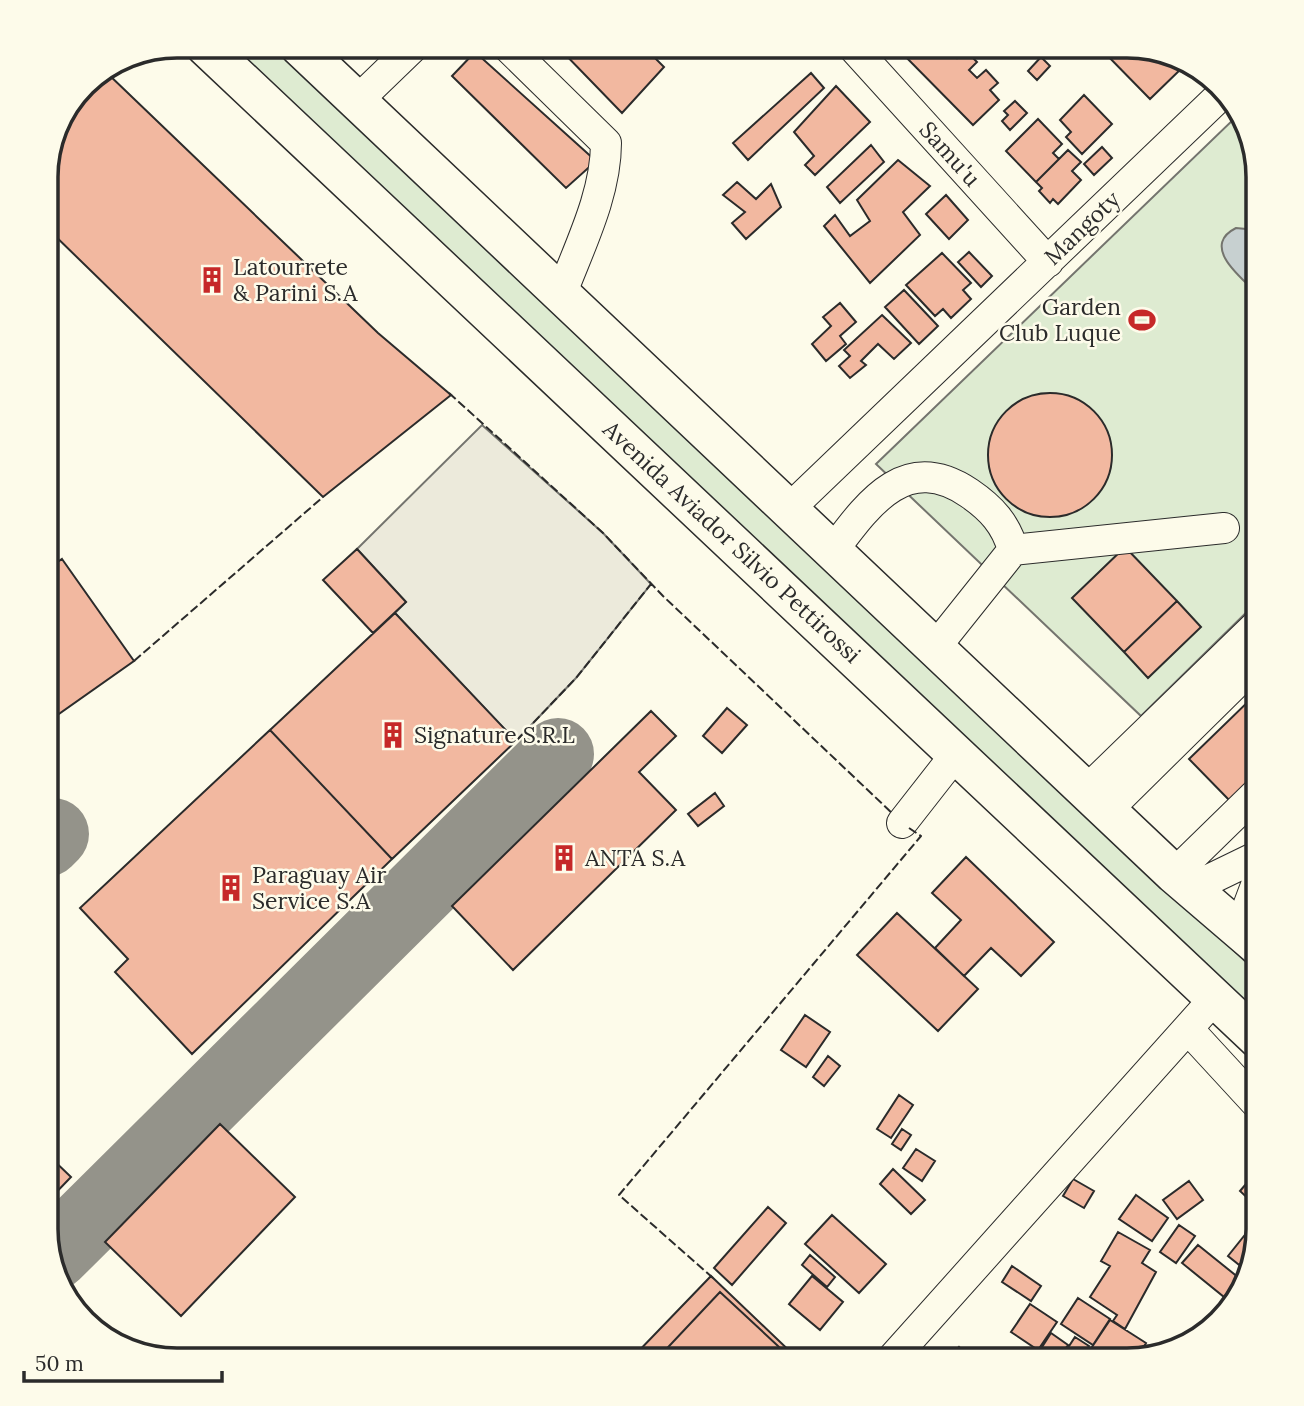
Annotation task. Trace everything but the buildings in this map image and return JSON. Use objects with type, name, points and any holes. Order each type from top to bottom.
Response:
[{"type":"highway","name":"Avenida Aviador Silvio Pettirossi","points":[[218,58],[1246,1028]]},
{"type":"highway","points":[[312,58],[1096,801],[1246,934]]},
{"type":"street","points":[[357,101],[402,58]]},
{"type":"street","points":[[519,58],[606,143],[606,166],[599,191],[561,295]]},
{"type":"street","name":"Samu'u","points":[[863,58],[1048,262]]},
{"type":"street","name":"Mangoty","points":[[788,510],[1217,98]]},
{"type":"street","points":[[832,552],[862,512],[910,476],[938,476],[985,503],[1008,530],[1013,550]]},
{"type":"street","points":[[934,649],[1013,550],[1224,528]]},
{"type":"street","points":[[1096,801],[1246,637]]},
{"type":"street","points":[[1096,801],[1155,764],[1246,674]]},
{"type":"street","points":[[1155,764],[1184,757],[1246,696]]},
{"type":"street","points":[[902,820],[902,823],[956,754]]},
{"type":"street","points":[[1183,881],[1246,806]]},
{"type":"street","points":[[1183,881],[1246,860]]},
{"type":"street","points":[[902,1348],[1215,998]]},
{"type":"street","points":[[1188,1029],[1246,1092]]},
{"type":"green space","points":[[243,58],[289,58],[1246,962],[1246,1007]]},
{"type":"green space","name":"Garden Club Luque","points":[[1232,121],[1244,153],[1246,177],[1246,613],[1141,716],[876,464]]},
{"type":"shaded area","points":[[1236,228],[1246,229],[1246,282],[1234,271],[1223,253],[1222,244],[1226,235]]},
{"type":"shaded area","points":[[482,425],[603,533],[651,584],[576,678],[516,741],[395,613],[406,602],[357,549]]},
{"type":"taxiway","points":[[60,1248],[558,754]]},
{"type":"fence","points":[[449,393],[603,533],[663,596],[893,814]]},
{"type":"fence","points":[[134,661],[323,497]]},
{"type":"fence","points":[[516,741],[576,678],[651,584]]},
{"type":"fence","points":[[713,1278],[619,1195],[921,836],[909,828]]},
{"type":"place","name":"Latourrete & Parini S.A","points":[[212,280]]},
{"type":"place","name":"Garden Club Luque","points":[[1142,320]]},
{"type":"place","name":"Signature S.R.L","points":[[393,735]]},
{"type":"place","name":"ANTA S.A","points":[[564,858]]},
{"type":"place","name":"Paraguay Air Service S.A","points":[[231,888]]}]
